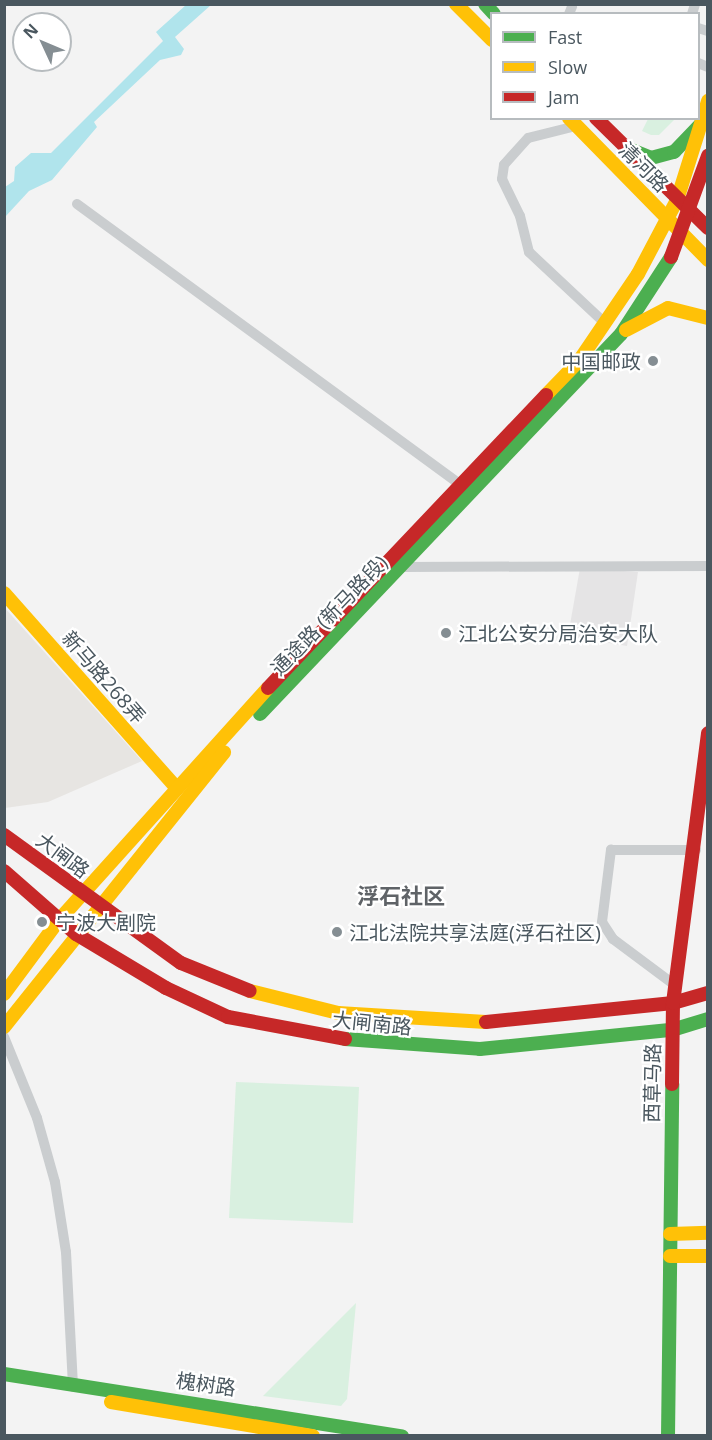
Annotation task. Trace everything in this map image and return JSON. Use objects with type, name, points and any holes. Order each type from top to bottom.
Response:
[{"type":"main road","points":[[456,4],[490,38]]},
{"type":"main road","name":"通途路 (新马路段)","points":[[4,994],[59,920],[175,786],[566,377],[606,323],[677,200],[708,100]]},
{"type":"main road","name":"清河路","points":[[598,120],[690,213],[708,228]]},
{"type":"main road","name":"清河路","points":[[572,122],[708,260]]},
{"type":"main road","points":[[623,146],[651,158],[674,152],[701,124]]},
{"type":"main road","name":"通途路 (新马路段)","points":[[4,1026],[213,763],[402,567],[621,334],[653,291],[690,213],[708,156]]},
{"type":"main road","points":[[621,334],[668,308],[708,318]]},
{"type":"main road","name":"新马路268弄","points":[[4,593],[175,786]]},
{"type":"main road","name":"西草马路","points":[[668,1436],[673,1003],[696,850],[708,733]]},
{"type":"main road","name":"大闸路","points":[[4,836],[98,905]]},
{"type":"main road","points":[[4,871],[59,920]]},
{"type":"main road","name":"大闸南路","points":[[98,905],[181,963],[233,987],[338,1012],[472,1023],[673,1003],[708,993]]},
{"type":"main road","name":"大闸南路","points":[[59,920],[76,934],[166,988],[228,1017],[312,1037],[480,1049],[672,1030],[708,1019]]},
{"type":"main road","points":[[670,1234],[708,1233]]},
{"type":"main road","points":[[670,1256],[708,1256]]},
{"type":"main road","name":"槐树路","points":[[4,1374],[73,1387],[402,1436]]},
{"type":"main road","name":"槐树路","points":[[4,1382],[313,1436]]},
{"type":"street","points":[[572,122],[528,138],[504,165],[502,179],[520,216],[529,252],[606,323]]},
{"type":"street","points":[[77,204],[461,485]]},
{"type":"street","points":[[402,567],[708,566]]},
{"type":"street","points":[[676,986],[613,939],[602,922],[611,850],[696,850]]},
{"type":"street","points":[[4,1037],[37,1118],[55,1182],[66,1252],[73,1387]]},
{"type":"shaded area","points":[[580,568],[638,572],[627,646],[568,636]]},
{"type":"shaded area","points":[[4,607],[142,761],[48,802],[5,808]]},
{"type":"green space","points":[[647,120],[674,120],[659,135],[651,135],[642,131]]},
{"type":"green space","points":[[236,1082],[359,1087],[353,1223],[229,1218]]},
{"type":"green space","points":[[356,1303],[347,1399],[341,1406],[263,1396]]},
{"type":"water","points":[[186,5],[211,5],[175,37],[184,49],[181,55],[160,60],[94,122],[97,127],[52,180],[29,191],[5,217],[5,187],[14,181],[15,167],[31,153],[51,153],[163,41],[156,32]]},
{"type":"tunnel","points":[[570,12],[573,4]]},
{"type":"traffic: fast","points":[[485,4],[492,12]]},
{"type":"traffic: fast","points":[[629,149],[651,158],[674,152],[701,124]]},
{"type":"traffic: fast","points":[[260,714],[621,334],[671,257]]},
{"type":"traffic: fast","points":[[345,1039],[480,1049],[672,1030],[708,1019]]},
{"type":"traffic: fast","points":[[668,1436],[672,1084]]},
{"type":"traffic: fast","points":[[4,1374],[402,1436]]},
{"type":"traffic: slow","points":[[456,4],[490,38]]},
{"type":"traffic: slow","points":[[546,395],[579,361],[638,274],[677,200],[708,101]]},
{"type":"traffic: slow","points":[[571,120],[708,260]]},
{"type":"traffic: slow","points":[[626,330],[668,308],[708,318]]},
{"type":"traffic: slow","points":[[4,593],[175,786]]},
{"type":"traffic: slow","points":[[4,994],[59,920],[268,688]]},
{"type":"traffic: slow","points":[[4,1027],[224,752]]},
{"type":"traffic: slow","points":[[250,991],[338,1013],[486,1022]]},
{"type":"traffic: slow","points":[[670,1234],[708,1233]]},
{"type":"traffic: slow","points":[[670,1256],[708,1256]]},
{"type":"traffic: slow","points":[[111,1402],[313,1436]]},
{"type":"traffic: jam","points":[[598,120],[708,228]]},
{"type":"traffic: jam","points":[[671,257],[708,156]]},
{"type":"traffic: jam","points":[[268,688],[546,395]]},
{"type":"traffic: jam","points":[[672,1084],[673,1003],[708,733]]},
{"type":"traffic: jam","points":[[4,835],[181,963],[250,991]]},
{"type":"traffic: jam","points":[[4,871],[76,934],[166,988],[228,1017],[345,1039]]},
{"type":"traffic: jam","points":[[486,1022],[673,1003],[708,993]]},
{"type":"place","name":"中国邮政","points":[[653,361]]},
{"type":"place","name":"江北公安分局治安大队","points":[[446,633]]},
{"type":"place","name":"宁波大剧院","points":[[42,922]]},
{"type":"place","name":"江北法院共享法庭(浮石社区)","points":[[337,932]]},
{"type":"district","name":"浮石社区","points":[[401,896]]}]
